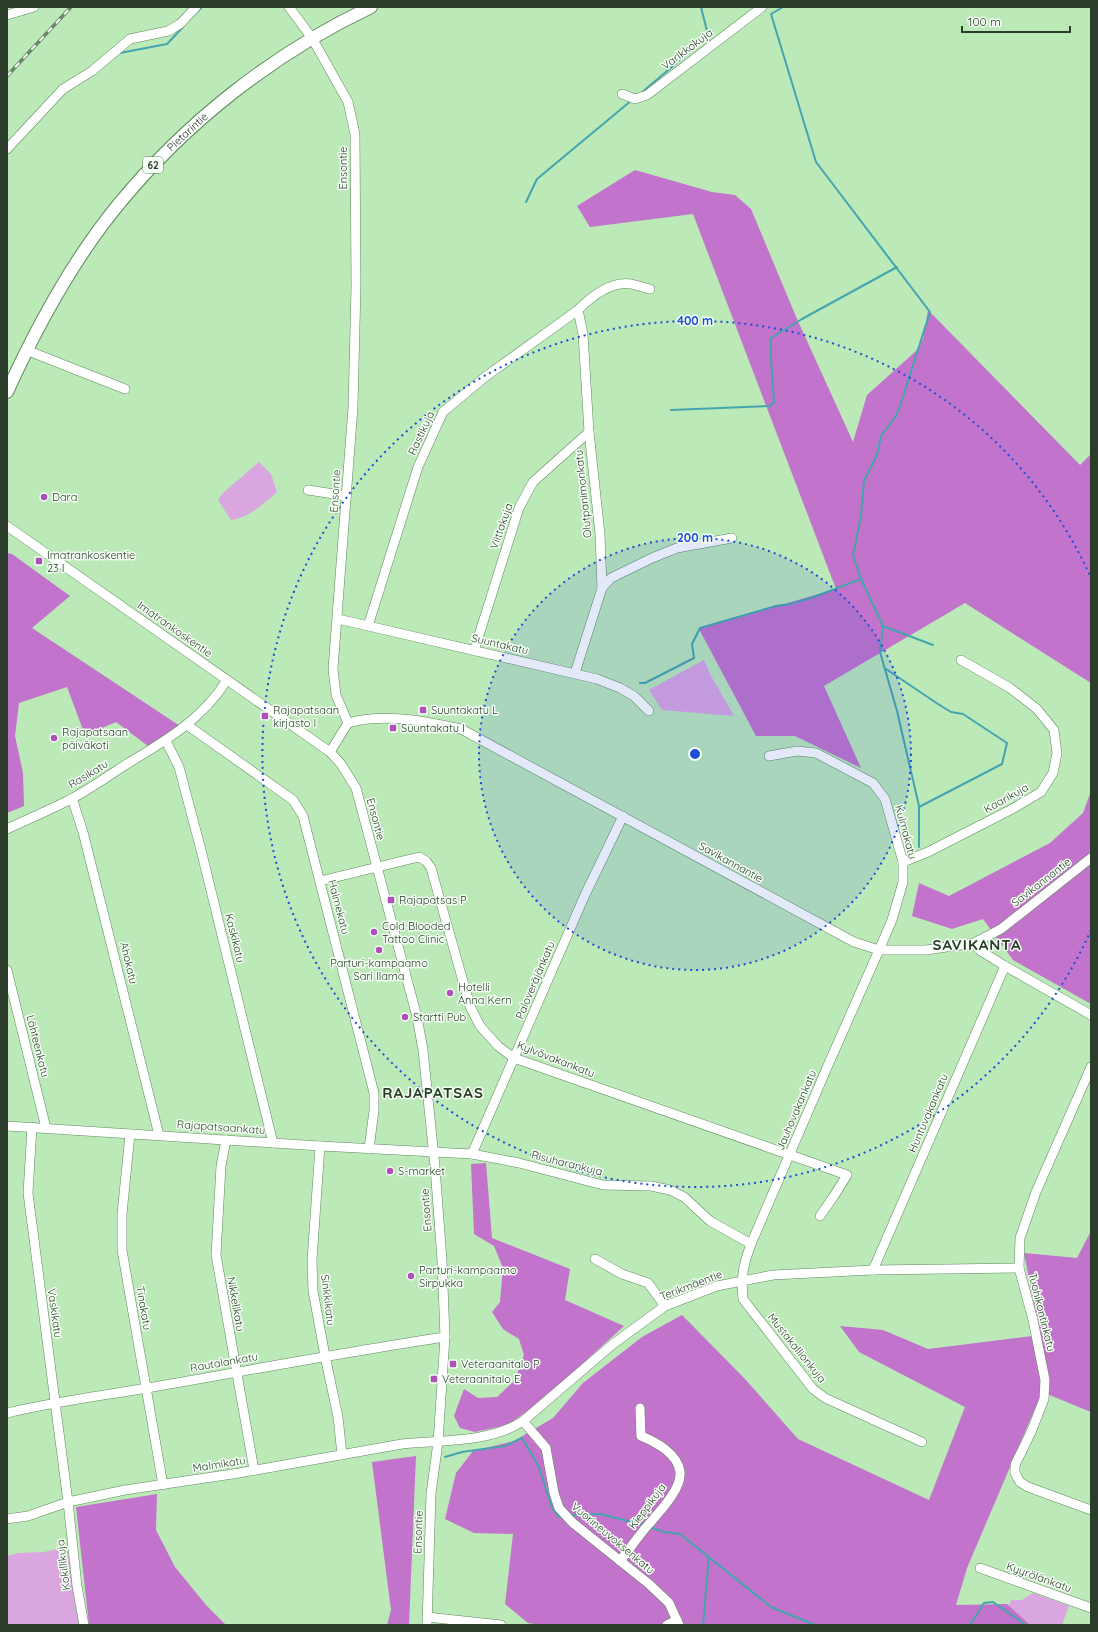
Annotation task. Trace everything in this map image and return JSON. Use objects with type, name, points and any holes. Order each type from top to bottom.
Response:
[{"type":"main road","name":"Pietarintie","points":[[7,392],[26,350],[55,298],[96,234],[117,206],[149,169],[182,136],[220,103],[274,63],[338,22],[371,7]]},
{"type":"street","points":[[7,15],[34,7]]},
{"type":"street","points":[[7,149],[63,89],[92,71],[130,39],[168,31],[180,24],[196,7]]},
{"type":"street","name":"Ensontie","points":[[289,7],[312,38],[348,102],[355,134],[356,286],[353,407],[334,681],[336,695],[348,723]]},
{"type":"street","name":"Varikkokuja","points":[[622,94],[635,99],[647,95],[762,7]]},
{"type":"street","name":"Rastikuja","points":[[368,626],[418,467],[444,412],[485,377],[598,294],[615,286],[630,284],[650,289]]},
{"type":"street","name":"Olutpanimonkatu","points":[[575,673],[602,588],[600,534],[589,432],[583,334],[578,310]]},
{"type":"street","points":[[26,350],[125,389]]},
{"type":"street","name":"Viittakuja","points":[[474,651],[519,508],[533,482],[589,432]]},
{"type":"street","points":[[308,490],[347,496]]},
{"type":"street","name":"Imatrankoskentie","points":[[7,526],[330,752]]},
{"type":"street","points":[[602,588],[611,578],[652,558],[677,548],[732,538]]},
{"type":"street","name":"Suuntakatu","points":[[338,619],[597,679],[620,688],[634,696],[649,712]]},
{"type":"street","name":"Kaarikuja","points":[[903,862],[928,852],[1014,808],[1041,792],[1052,773],[1057,753],[1054,730],[1037,709],[1010,688],[961,660]]},
{"type":"street","name":"Rasikatu","points":[[7,829],[72,798],[166,741],[187,725],[209,705],[227,680]]},
{"type":"street","name":"Savikannantie","points":[[348,723],[361,720],[383,719],[424,721],[461,729],[854,942],[879,950],[926,950],[974,943],[1001,929],[1091,858]]},
{"type":"street","points":[[330,752],[348,723]]},
{"type":"street","name":"Halmekatu","points":[[187,725],[293,800],[302,816],[374,1093],[374,1110],[369,1149]]},
{"type":"street","name":"Kaskikatu","points":[[166,741],[179,767],[273,1143]]},
{"type":"street","name":"Kulmakatu","points":[[769,756],[797,751],[816,753],[873,782],[885,799],[903,862],[904,882],[898,902],[879,950]]},
{"type":"street","name":"Ensontie","points":[[330,752],[345,769],[356,788],[417,1017],[423,1050],[434,1153],[442,1260],[445,1337],[438,1442],[431,1494],[427,1621]]},
{"type":"street","name":"Ahokatu","points":[[72,798],[83,832],[159,1135]]},
{"type":"street","name":"Paloveräjänkatu","points":[[472,1154],[584,897],[623,816]]},
{"type":"street","name":"Kylvövakankatu","points":[[320,881],[419,857],[426,861],[431,868],[470,1006],[480,1026],[498,1046],[514,1058],[791,1154],[846,1175],[820,1216]]},
{"type":"street","points":[[974,943],[980,951],[1091,1015]]},
{"type":"street","name":"Jauhovakankatu","points":[[741,1281],[743,1267],[751,1244],[879,950]]},
{"type":"street","name":"Huntuvakankatu","points":[[873,1270],[1005,966]]},
{"type":"street","name":"Lähteenkatu","points":[[7,970],[46,1128]]},
{"type":"street","name":"Tuohikontinkatu","points":[[1091,1067],[1036,1192],[1020,1238],[1019,1268],[1033,1320],[1045,1380],[1044,1399],[1032,1430],[1015,1465],[1015,1473],[1020,1482],[1028,1487],[1091,1510]]},
{"type":"street","name":"Rajapatsaankatu","points":[[7,1126],[434,1153]]},
{"type":"street","name":"Vaskikatu","points":[[32,1127],[28,1193],[68,1502]]},
{"type":"street","name":"Tinakatu","points":[[130,1134],[125,1176],[122,1250],[163,1485]]},
{"type":"street","name":"Nikkelikatu","points":[[226,1140],[221,1166],[216,1255],[235,1371],[254,1470]]},
{"type":"street","name":"Sinkkikatu","points":[[320,1146],[312,1260],[314,1291],[325,1356],[338,1417],[342,1455]]},
{"type":"street","name":"Risuharankuja","points":[[434,1153],[472,1154],[519,1163],[602,1185],[651,1186],[670,1190],[684,1197],[710,1220],[751,1244]]},
{"type":"street","points":[[595,1259],[622,1274],[648,1283],[665,1306]]},
{"type":"street","name":"Terikmäentie","points":[[438,1442],[488,1436],[518,1425],[613,1344],[665,1306],[716,1286],[773,1274],[873,1270],[1019,1268]]},
{"type":"street","name":"Mustakallionkuja","points":[[741,1281],[743,1299],[814,1389],[826,1398],[922,1442]]},
{"type":"street","name":"Rautalankatu","points":[[7,1413],[56,1402],[445,1337]]},
{"type":"street","name":"Kieppikuja","points":[[620,1561],[663,1508],[676,1488],[680,1474],[679,1468],[675,1461],[666,1450],[652,1440],[641,1436],[640,1408]]},
{"type":"street","name":"Vuorineuvoksenkatu","points":[[523,1421],[546,1448],[554,1493],[560,1508],[573,1523],[649,1584],[669,1603],[678,1623]]},
{"type":"street","name":"Malmikatu","points":[[7,1519],[28,1516],[68,1502],[125,1490],[254,1470],[402,1444],[438,1442]]},
{"type":"street","name":"Kokillikuja","points":[[68,1502],[77,1586],[84,1625]]},
{"type":"street","name":"Kyyrölänkatu","points":[[980,1568],[1091,1608]]},
{"type":"street","points":[[427,1621],[502,1625]]},
{"type":"street","points":[[667,1625],[678,1623]]},
{"type":"shaded area","points":[[635,170],[712,192],[735,195],[751,209],[797,319],[853,442],[867,395],[916,351],[923,339],[928,310],[1080,465],[1091,454],[1091,683],[965,603],[824,686],[861,768],[795,736],[756,736],[699,629],[836,589],[693,214],[590,227],[577,206]]},
{"type":"shaded area","points":[[259,462],[271,474],[277,492],[261,506],[250,513],[231,520],[218,500],[223,493]]},
{"type":"shaded area","points":[[7,553],[12,554],[70,596],[32,628],[180,726],[148,746],[116,722],[85,735],[67,687],[19,703],[15,736],[23,773],[24,806],[7,813]]},
{"type":"shaded area","points":[[704,660],[711,676],[734,716],[662,710],[649,690]]},
{"type":"shaded area","points":[[1091,791],[1091,1004],[1013,960],[983,919],[952,929],[912,916],[919,883],[949,896],[1050,843],[1083,813]]},
{"type":"shaded area","points":[[486,1163],[492,1238],[570,1269],[565,1300],[624,1326],[538,1404],[507,1425],[475,1432],[460,1428],[454,1416],[464,1389],[478,1398],[497,1397],[515,1380],[524,1355],[519,1339],[503,1329],[492,1312],[500,1302],[503,1268],[494,1246],[474,1234],[471,1164]]},
{"type":"shaded area","points":[[1091,1231],[1091,1412],[1042,1392],[967,1568],[956,1605],[1007,1604],[1030,1625],[539,1625],[528,1623],[505,1604],[513,1534],[474,1533],[445,1519],[456,1473],[473,1451],[514,1441],[553,1418],[583,1383],[642,1337],[682,1315],[745,1379],[798,1439],[929,1500],[965,1407],[859,1352],[840,1326],[883,1330],[928,1349],[1040,1335],[1024,1253],[1077,1258]]},
{"type":"shaded area","points":[[416,1456],[409,1625],[387,1625],[391,1610],[372,1462]]},
{"type":"shaded area","points":[[157,1494],[156,1530],[175,1567],[206,1605],[226,1625],[89,1625],[76,1507]]},
{"type":"shaded area","points":[[67,1547],[79,1625],[7,1625],[7,1556],[18,1553],[44,1552]]},
{"type":"shaded area","points":[[1033,1593],[1069,1606],[1062,1625],[1026,1625],[1006,1611],[1011,1600],[1022,1600]]},
{"type":"waterway","points":[[198,11],[202,7]]},
{"type":"waterway","points":[[640,94],[707,37],[708,35],[701,7]]},
{"type":"waterway","points":[[783,7],[771,14],[816,162],[930,312],[900,406],[896,416],[881,436],[877,455],[864,481],[861,516],[853,555],[861,579],[883,626],[880,652],[897,711],[919,806],[919,847]]},
{"type":"waterway","points":[[120,53],[167,44],[183,27]]},
{"type":"waterway","points":[[526,202],[537,179],[632,100]]},
{"type":"waterway","points":[[671,410],[770,406],[774,402],[771,338],[802,319],[897,267]]},
{"type":"waterway","points":[[640,683],[645,683],[694,658],[692,644],[700,628],[776,606],[790,604],[814,597],[861,579]]},
{"type":"waterway","points":[[883,626],[933,645]]},
{"type":"waterway","points":[[886,669],[951,712],[963,714],[1007,743],[1002,764],[919,807]]},
{"type":"waterway","points":[[445,1457],[462,1452],[505,1446],[522,1438],[539,1467],[552,1508],[559,1517],[562,1516]]},
{"type":"waterway","points":[[570,1515],[600,1514],[644,1525]]},
{"type":"waterway","points":[[650,1527],[664,1532],[680,1534],[771,1607],[815,1625]]},
{"type":"waterway","points":[[703,1625],[709,1556]]},
{"type":"waterway","points":[[970,1625],[984,1603],[993,1602],[1026,1625]]},
{"type":"railway","points":[[7,76],[71,7]]},
{"type":"place","name":"Dara","points":[[44,497]]},
{"type":"place","name":"Imatrankoskentie 23 I","points":[[39,561]]},
{"type":"place","name":"Suuntakatu L","points":[[423,710]]},
{"type":"place","name":"Rajapatsaan kirjasto I","points":[[265,716]]},
{"type":"place","name":"Suuntakatu I","points":[[393,728]]},
{"type":"place","name":"Rajapatsaan päiväkoti","points":[[54,738]]},
{"type":"place","name":"Rajapatsas P","points":[[391,900]]},
{"type":"place","name":"Cold Blooded Tattoo Clinic","points":[[374,932]]},
{"type":"place","name":"Parturi-kampaamo Sari Ilama","points":[[379,950]]},
{"type":"place","name":"Hotelli Anna Kern","points":[[450,993]]},
{"type":"place","name":"Startti Pub","points":[[405,1017]]},
{"type":"place","name":"S-market","points":[[390,1171]]},
{"type":"place","name":"Parturi-kampaamo Sirpukka","points":[[411,1276]]},
{"type":"place","name":"Veteraanitalo P","points":[[453,1364]]},
{"type":"place","name":"Veteraanitalo E","points":[[434,1379]]},
{"type":"district","name":"SAVIKANTA","points":[[977,944]]},
{"type":"district","name":"RAJAPATSAS","points":[[433,1092]]}]
